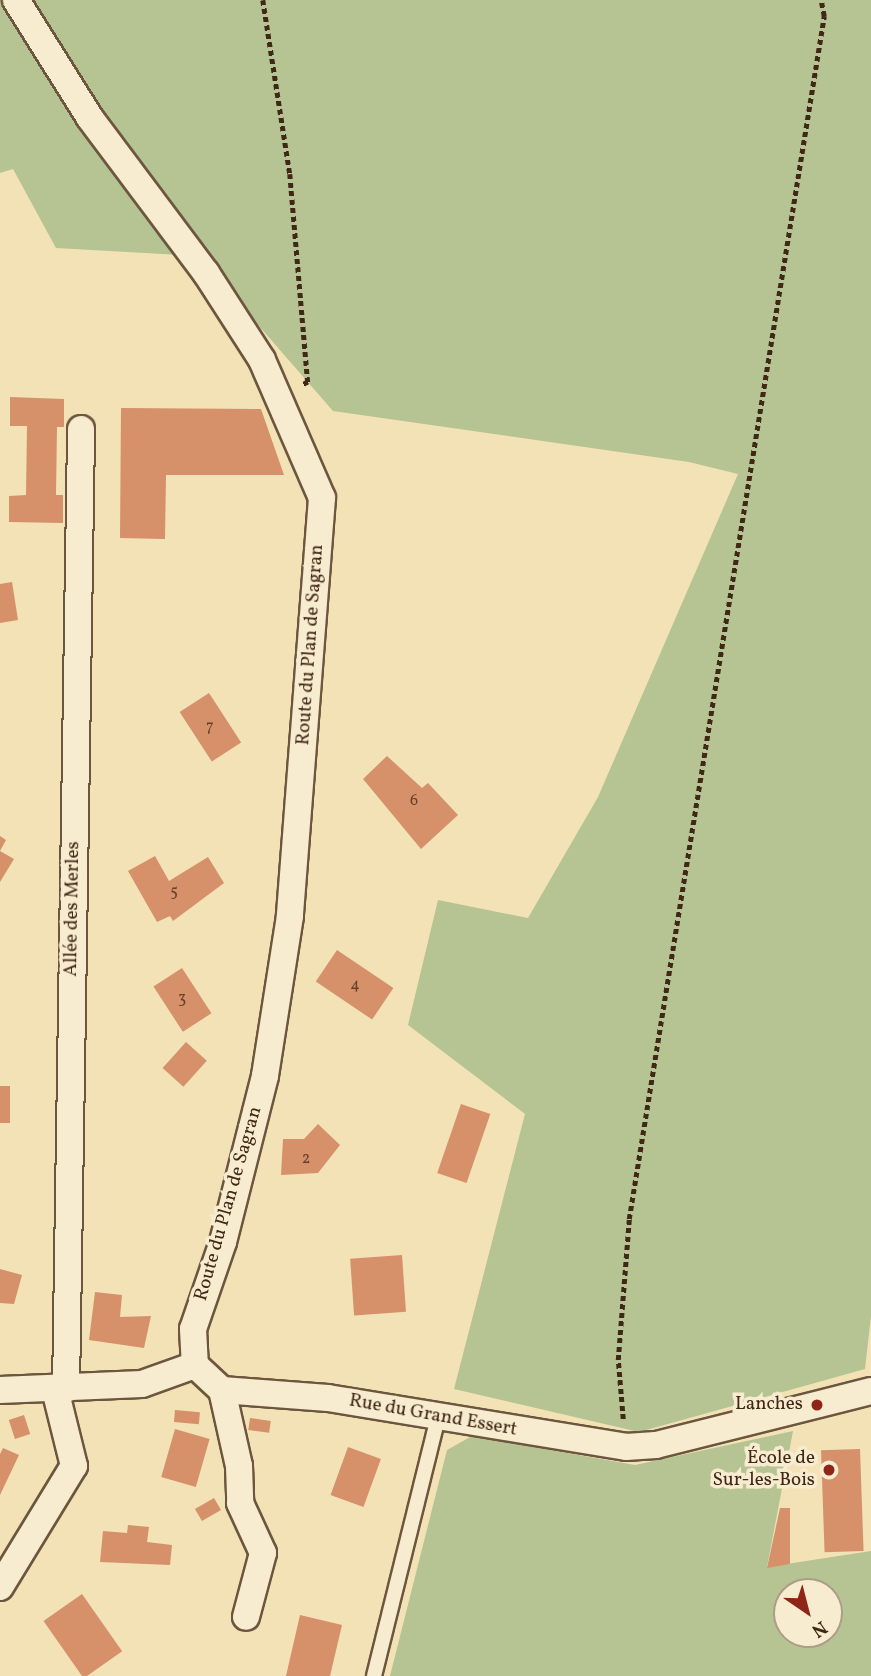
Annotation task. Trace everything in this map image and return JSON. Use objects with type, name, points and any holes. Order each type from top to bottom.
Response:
[{"type":"street","name":"Route du Plan de Sagran","points":[[16,0],[90,118],[206,273],[262,360],[322,498],[290,916],[265,1076],[223,1242],[193,1329],[195,1365]]},
{"type":"street","name":"Allée des Merles","points":[[0,1587],[74,1465],[60,1389],[81,429]]},
{"type":"street","points":[[0,1390],[142,1384],[195,1365],[222,1390],[239,1466],[240,1503],[263,1553],[246,1617]]},
{"type":"street","name":"Rue du Grand Essert","points":[[222,1390],[328,1398],[626,1447],[656,1445],[871,1391]]},
{"type":"lane","points":[[374,1676],[438,1417]]},
{"type":"path","points":[[263,0],[290,174],[308,382],[278,397]]},
{"type":"path","points":[[626,1447],[618,1360],[629,1219],[824,16],[824,0]]},
{"type":"green space","points":[[0,0],[871,0],[871,1316],[865,1369],[639,1432],[454,1389],[525,1114],[408,1025],[438,900],[528,918],[598,797],[738,474],[689,462],[333,411],[198,256],[56,248],[13,169],[0,173]]},
{"type":"green space","points":[[793,1431],[767,1567],[871,1551],[871,1676],[390,1676],[447,1450],[472,1436],[635,1465]]},
{"type":"building","points":[[10,397],[64,399],[64,427],[57,427],[56,495],[63,495],[63,523],[9,522],[9,496],[26,495],[27,426],[10,426]]},
{"type":"building","points":[[121,408],[261,409],[284,475],[166,475],[165,539],[120,538]]},
{"type":"building","points":[[12,582],[18,620],[0,623],[0,584]]},
{"type":"building","points":[[209,693],[241,742],[212,762],[180,712]]},
{"type":"building","points":[[387,756],[422,788],[428,783],[458,815],[421,849],[363,779]]},
{"type":"building","points":[[0,836],[6,840],[0,851]]},
{"type":"building","points":[[0,851],[14,859],[0,882]]},
{"type":"building","points":[[155,856],[169,881],[208,857],[224,883],[173,921],[170,916],[157,922],[128,871]]},
{"type":"building","points":[[337,950],[393,988],[372,1020],[316,982]]},
{"type":"building","points":[[182,968],[211,1013],[183,1032],[153,987]]},
{"type":"building","points":[[186,1042],[207,1061],[183,1087],[163,1068]]},
{"type":"building","points":[[0,1086],[10,1086],[10,1123],[0,1123]]},
{"type":"building","points":[[461,1104],[490,1114],[467,1183],[437,1173]]},
{"type":"building","points":[[318,1124],[340,1145],[318,1173],[281,1175],[283,1139],[304,1139]]},
{"type":"building","points":[[402,1255],[406,1312],[354,1315],[350,1259]]},
{"type":"building","points":[[0,1269],[22,1275],[14,1304],[0,1303]]},
{"type":"building","points":[[95,1292],[122,1295],[120,1317],[151,1316],[144,1348],[89,1340]]},
{"type":"building","points":[[175,1410],[200,1412],[199,1424],[174,1422]]},
{"type":"building","points":[[24,1415],[30,1434],[15,1439],[9,1420]]},
{"type":"building","points":[[250,1418],[271,1421],[269,1433],[248,1430]]},
{"type":"building","points":[[175,1429],[210,1439],[196,1487],[161,1477]]},
{"type":"building","points":[[348,1447],[381,1459],[363,1507],[331,1495]]},
{"type":"building","points":[[3,1448],[19,1455],[0,1495],[0,1454]]},
{"type":"building","points":[[860,1449],[864,1551],[825,1552],[821,1450]]},
{"type":"building","points":[[214,1498],[221,1510],[202,1521],[195,1509]]},
{"type":"building","points":[[780,1508],[790,1508],[790,1564],[767,1568]]},
{"type":"building","points":[[128,1525],[149,1527],[147,1542],[172,1545],[170,1565],[100,1562],[103,1531],[127,1533]]},
{"type":"building","points":[[82,1594],[122,1651],[87,1676],[82,1676],[43,1621]]},
{"type":"building","points":[[300,1615],[342,1625],[330,1676],[286,1676]]},
{"type":"place","name":"Lanches","points":[[817,1405]]},
{"type":"place","name":"École de Sur-les-Bois","points":[[829,1470]]}]
